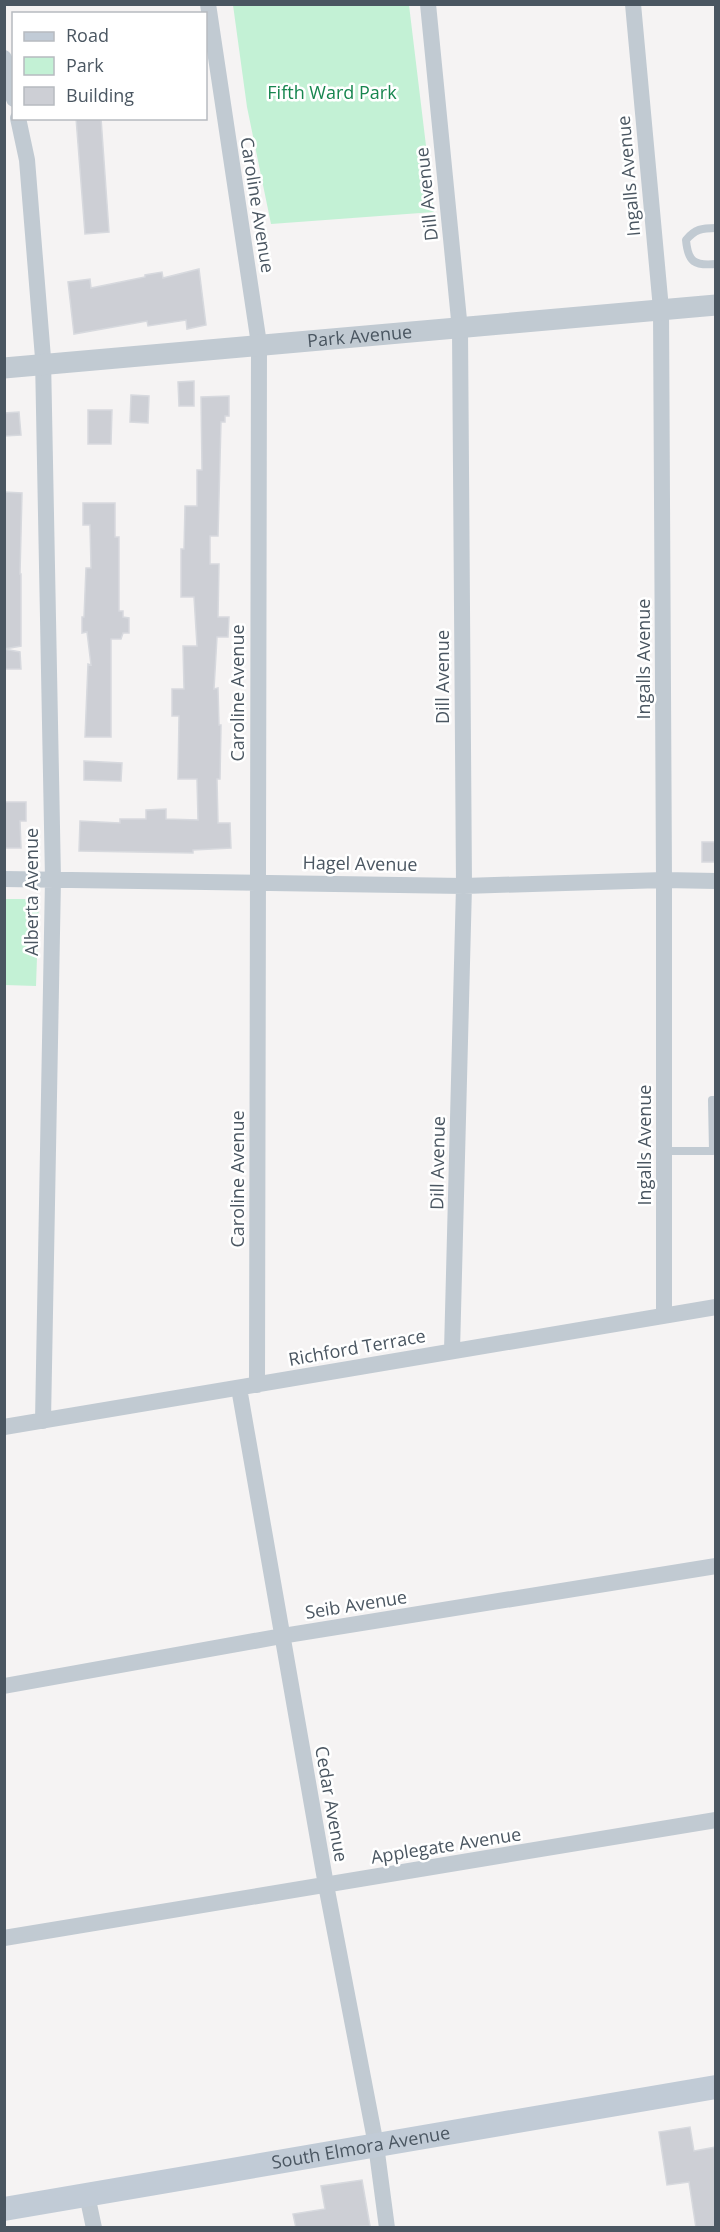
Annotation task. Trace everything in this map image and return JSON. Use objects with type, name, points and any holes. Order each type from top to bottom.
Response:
[{"type":"main road","name":"South Elmora Avenue","points":[[4,2209],[716,2087]]},
{"type":"street","name":"Caroline Avenue","points":[[208,4],[259,344],[257,1385]]},
{"type":"street","name":"Dill Avenue","points":[[428,4],[459,327],[464,886],[452,1351]]},
{"type":"street","name":"Ingalls Avenue","points":[[633,4],[661,309],[664,1315]]},
{"type":"street","points":[[4,58],[12,91]]},
{"type":"street","name":"Alberta Avenue","points":[[18,120],[27,160],[43,363],[53,879],[43,1421]]},
{"type":"street","name":"Park Avenue","points":[[4,368],[716,305]]},
{"type":"street","name":"Hagel Avenue","points":[[4,879],[464,886],[664,880],[716,881]]},
{"type":"street","name":"Richford Terrace","points":[[4,1427],[716,1307]]},
{"type":"street","name":"Cedar Avenue","points":[[239,1388],[326,1885],[376,2145],[387,2228]]},
{"type":"street","name":"Seib Avenue","points":[[4,1686],[282,1636],[716,1566]]},
{"type":"street","name":"Applegate Avenue","points":[[4,1938],[716,1820]]},
{"type":"street","points":[[87,2195],[94,2228]]},
{"type":"lane","points":[[716,228],[701,228],[693,232],[686,240],[688,255],[692,261],[704,265],[716,264]]},
{"type":"lane","points":[[664,1151],[713,1151],[712,1100],[716,1100]]},
{"type":"green space","name":"Fifth Ward Park","points":[[233,5],[409,5],[434,212],[271,224],[247,107]]},
{"type":"green space","points":[[5,899],[39,899],[36,986],[5,985]]},
{"type":"building","points":[[76,120],[101,120],[109,232],[85,234]]},
{"type":"building","points":[[199,269],[206,325],[187,329],[186,320],[148,326],[147,321],[74,334],[68,282],[90,279],[91,288],[162,272],[163,278]]},
{"type":"building","points":[[194,381],[194,406],[179,406],[178,382]]},
{"type":"building","points":[[131,395],[149,396],[148,423],[130,422]]},
{"type":"building","points":[[229,396],[229,416],[225,416],[225,422],[221,422],[218,536],[210,536],[210,564],[219,564],[218,617],[229,617],[228,637],[217,637],[214,689],[218,688],[219,725],[221,725],[220,779],[217,779],[218,823],[230,823],[231,848],[193,850],[193,853],[79,851],[80,821],[120,823],[120,819],[146,819],[146,810],[166,809],[166,819],[198,820],[197,779],[178,779],[179,716],[172,716],[172,689],[184,689],[183,646],[197,646],[194,597],[181,597],[181,549],[184,549],[185,506],[197,506],[197,470],[202,470],[201,397]]},
{"type":"building","points":[[88,410],[112,410],[111,444],[88,444]]},
{"type":"building","points":[[19,412],[21,435],[4,436],[4,413]]},
{"type":"building","points":[[4,492],[22,493],[21,646],[4,649]]},
{"type":"building","points":[[83,503],[115,503],[115,537],[119,537],[119,611],[123,611],[123,617],[129,618],[129,633],[123,633],[121,639],[111,639],[111,737],[85,737],[88,664],[91,665],[87,632],[82,633],[82,617],[84,617],[86,568],[91,568],[90,525],[83,525]]},
{"type":"building","points":[[4,649],[20,652],[21,669],[4,669]]},
{"type":"building","points":[[84,761],[122,763],[121,781],[84,780]]},
{"type":"building","points":[[4,802],[26,802],[26,821],[20,821],[21,848],[4,848]]},
{"type":"building","points":[[702,842],[716,842],[716,862],[702,862]]},
{"type":"building","points":[[690,2127],[694,2151],[716,2147],[716,2228],[696,2228],[689,2182],[667,2185],[659,2132]]},
{"type":"building","points":[[362,2180],[370,2226],[296,2228],[293,2214],[325,2209],[321,2186]]}]
